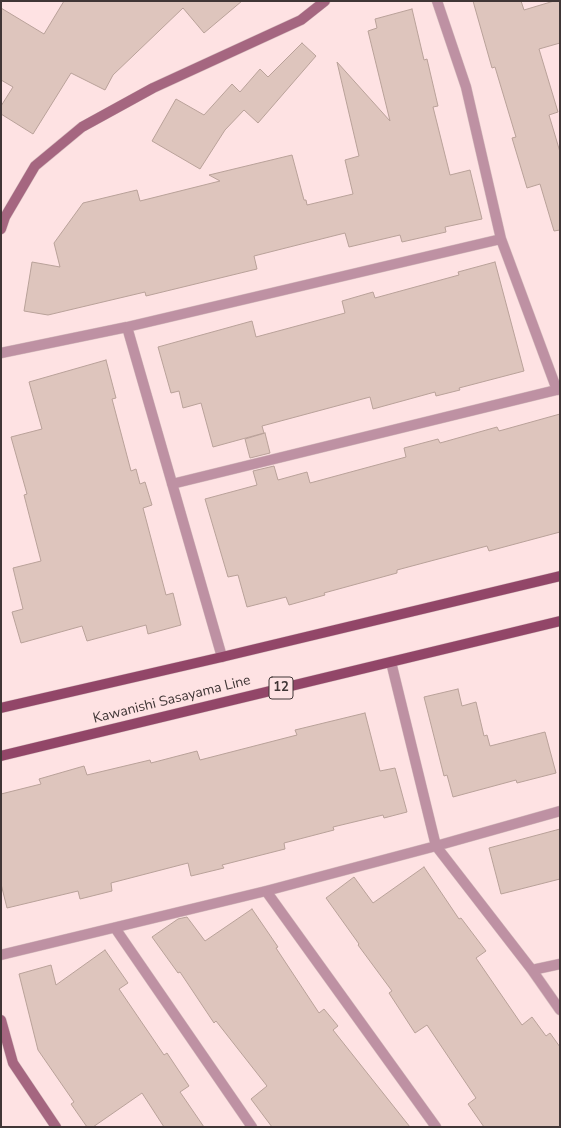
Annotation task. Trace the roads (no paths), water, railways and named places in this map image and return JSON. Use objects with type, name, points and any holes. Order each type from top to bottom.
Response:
[{"type":"main road","name":"Kawanishi Sasayama Line","points":[[1,708],[560,576]]},
{"type":"main road","name":"Kawanishi Sasayama Line","points":[[1,756],[560,621]]},
{"type":"street","points":[[1,229],[5,217],[35,166],[82,127],[153,88],[300,20],[325,1]]},
{"type":"street","points":[[172,484],[559,390],[501,239],[466,87],[437,1]]},
{"type":"street","points":[[1,353],[127,327],[501,239]]},
{"type":"street","points":[[127,327],[222,657]]},
{"type":"street","points":[[391,662],[436,846],[532,970],[560,1010]]},
{"type":"street","points":[[1,955],[266,892],[560,811]]},
{"type":"street","points":[[266,892],[436,1127]]},
{"type":"street","points":[[114,928],[252,1127]]},
{"type":"street","points":[[532,970],[560,964]]},
{"type":"street","points":[[1,1020],[13,1063],[56,1127]]}]
